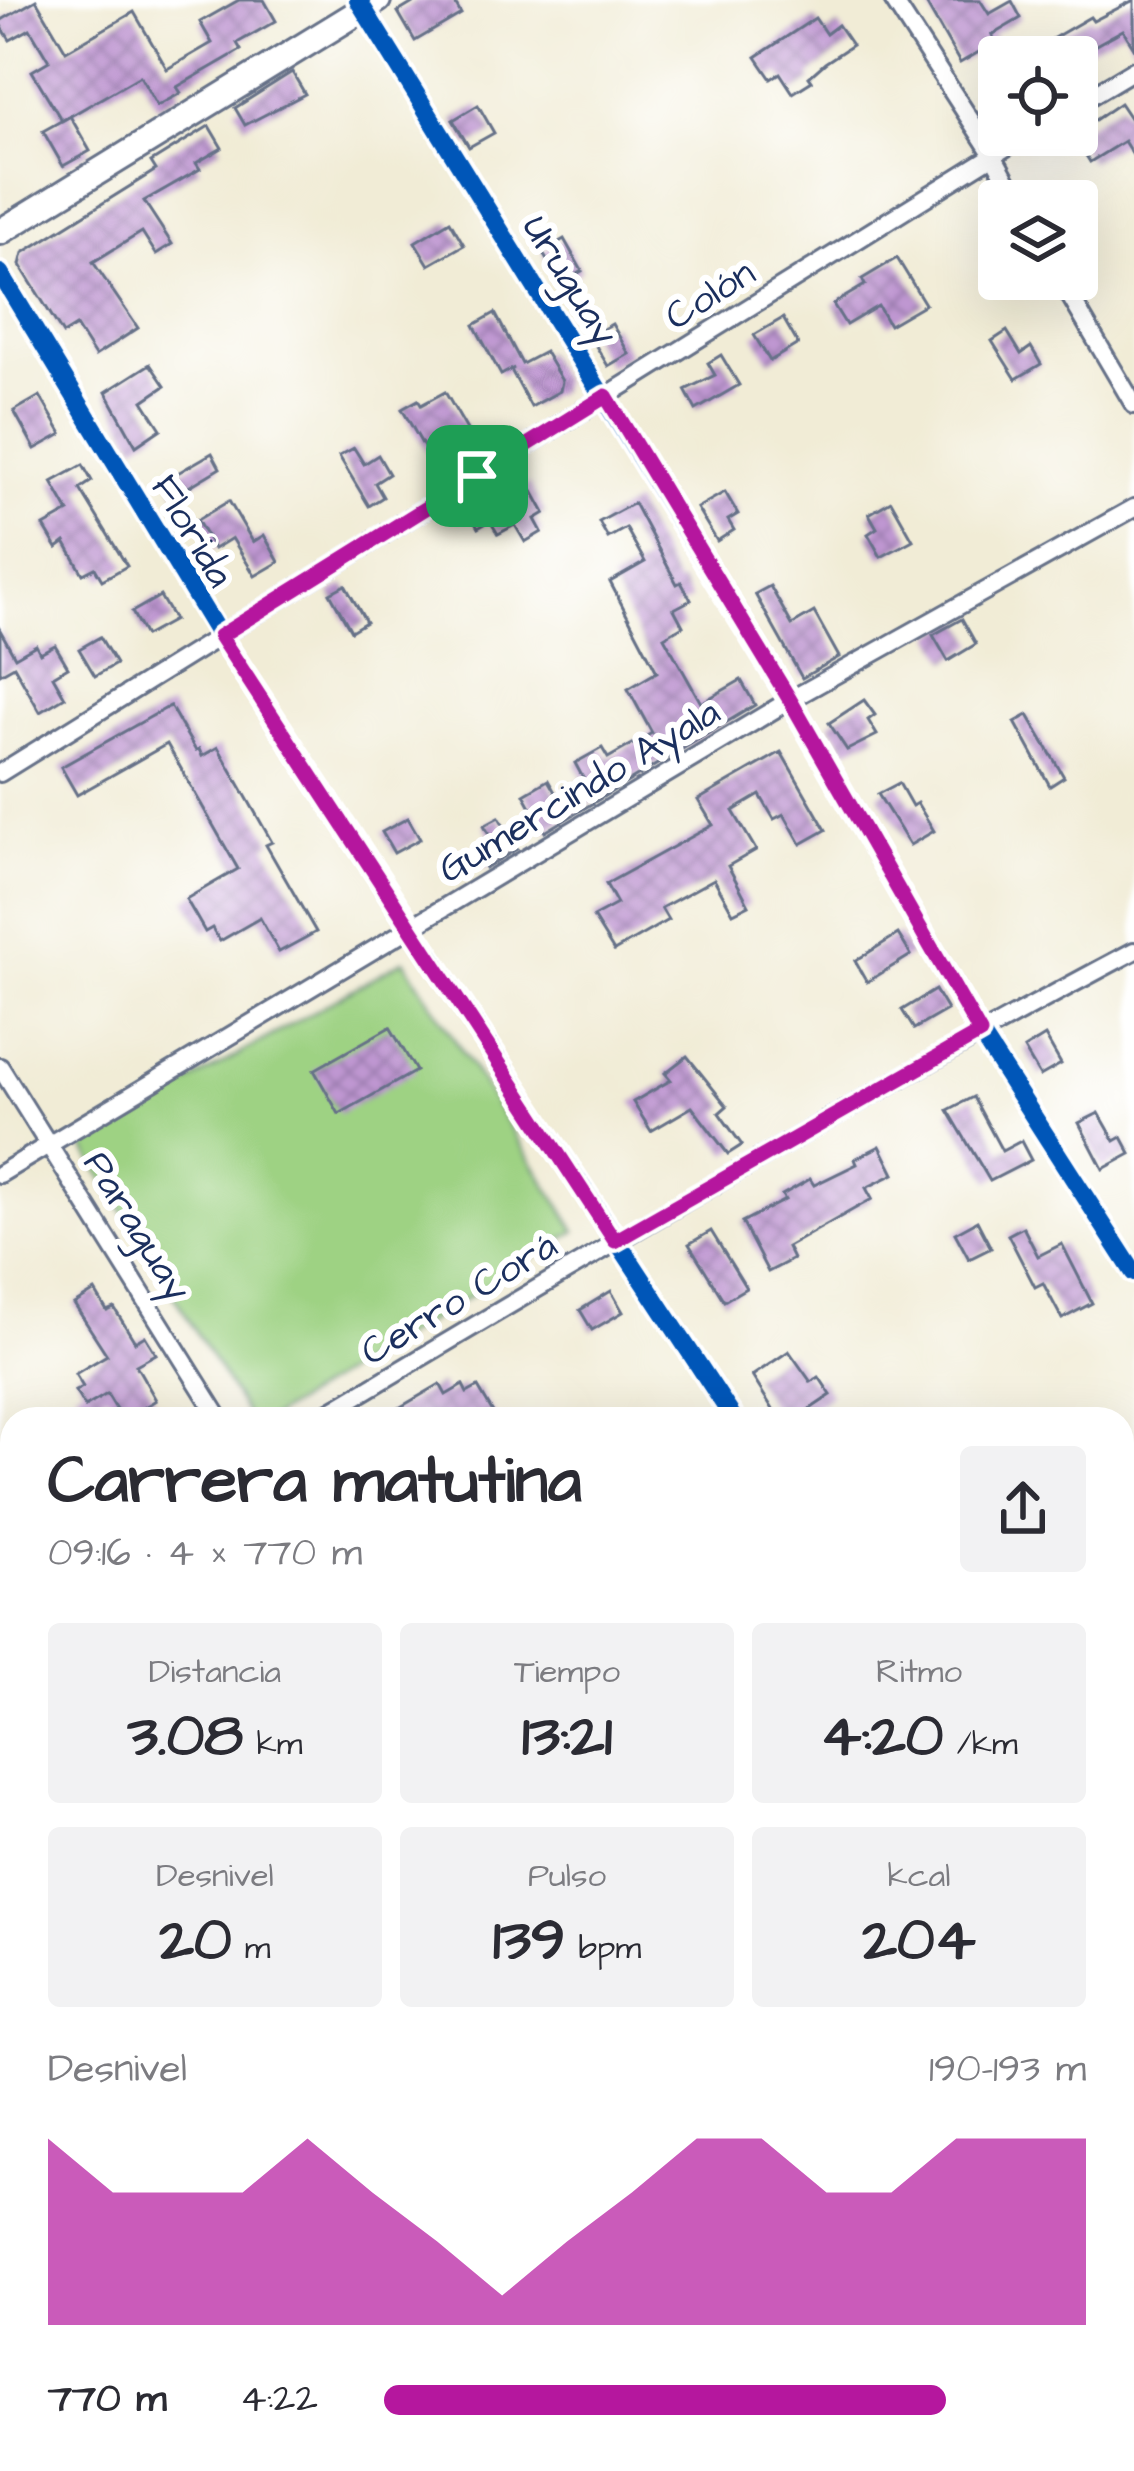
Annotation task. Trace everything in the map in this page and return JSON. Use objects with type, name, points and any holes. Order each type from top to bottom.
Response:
[{"type":"street","points":[[893,0],[978,132]]},
{"type":"street","points":[[0,232],[366,3]]},
{"type":"street","name":"Uruguay","points":[[366,3],[790,700],[980,1033],[1134,1273]]},
{"type":"street","points":[[1098,91],[1134,70]]},
{"type":"street","name":"Colón","points":[[0,772],[991,156]]},
{"type":"street","name":"Florida","points":[[0,273],[220,636],[726,1407]]},
{"type":"street","points":[[1072,300],[1134,405]]},
{"type":"street","name":"Gumercindo Ayala","points":[[0,1174],[790,700],[1134,508]]},
{"type":"street","name":"Cerro Corá","points":[[338,1407],[615,1241],[1134,951]]},
{"type":"street","name":"Paraguay","points":[[0,1067],[213,1407]]},
{"type":"green space","points":[[404,960],[576,1231],[289,1407],[242,1407],[82,1144]]},
{"type":"building","points":[[36,0],[66,51],[134,12],[167,69],[212,43],[200,22],[239,0],[264,0],[276,21],[237,43],[241,50],[177,87],[181,93],[157,106],[140,76],[62,121],[32,71],[49,61],[30,29],[10,40],[0,24]]},
{"type":"building","points":[[418,0],[453,0],[461,14],[415,41],[398,12]]},
{"type":"building","points":[[924,0],[980,0],[989,14],[1012,1],[1021,18],[993,36],[978,36],[978,52],[960,63]]},
{"type":"building","points":[[1134,0],[1134,48],[1123,30],[1098,44],[1098,36],[1057,36],[1090,17],[1093,21]]},
{"type":"building","points":[[815,18],[826,34],[838,25],[852,45],[793,93],[780,73],[771,79],[756,57]]},
{"type":"building","points":[[292,72],[305,94],[245,125],[235,108]]},
{"type":"building","points":[[1120,103],[1134,124],[1134,157],[1124,141],[1090,162],[1086,156],[1098,156],[1098,118]]},
{"type":"building","points":[[478,105],[494,133],[469,147],[453,120]]},
{"type":"building","points":[[70,116],[90,151],[63,166],[43,131]]},
{"type":"building","points":[[209,126],[222,148],[196,163],[200,169],[144,201],[172,244],[156,254],[142,232],[93,262],[138,328],[95,356],[76,326],[63,334],[20,265],[23,253],[156,170],[151,162]]},
{"type":"building","points":[[450,221],[464,245],[429,265],[415,242]]},
{"type":"building","points":[[564,239],[582,271],[561,283],[542,252]]},
{"type":"building","points":[[897,258],[925,304],[889,325],[878,306],[846,325],[833,304]]},
{"type":"building","points":[[495,313],[522,364],[545,352],[562,381],[560,391],[531,407],[514,368],[501,375],[474,325]]},
{"type":"building","points":[[783,318],[798,344],[770,361],[754,335]]},
{"type":"building","points":[[612,324],[629,354],[608,366],[590,336]]},
{"type":"building","points":[[1007,331],[1021,354],[1031,347],[1041,364],[1016,379],[992,341]]},
{"type":"building","points":[[721,355],[739,385],[696,410],[685,390],[715,375],[708,363]]},
{"type":"building","points":[[150,364],[165,386],[143,401],[161,429],[136,446],[106,392]]},
{"type":"building","points":[[445,392],[474,442],[433,463],[402,409]]},
{"type":"building","points":[[40,396],[62,434],[35,449],[14,411]]},
{"type":"building","points":[[354,448],[364,464],[378,455],[389,474],[375,483],[383,497],[369,506],[339,456]]},
{"type":"building","points":[[212,453],[220,468],[177,494],[169,478]]},
{"type":"building","points":[[83,465],[92,481],[80,489],[127,566],[102,580],[95,568],[83,574],[65,542],[57,548],[44,526],[69,512],[52,482]]},
{"type":"building","points":[[529,484],[545,513],[535,519],[542,532],[525,542],[515,525],[498,534],[490,521],[478,528],[464,504],[489,490],[496,503]]},
{"type":"building","points":[[725,492],[738,514],[728,520],[734,530],[717,541],[697,508]]},
{"type":"building","points":[[229,501],[253,542],[264,535],[279,562],[255,576],[232,538],[214,549],[197,520]]},
{"type":"building","points":[[891,501],[913,540],[881,557],[868,534],[877,528],[869,514]]},
{"type":"building","points":[[634,503],[677,584],[681,582],[691,600],[674,609],[683,626],[664,637],[701,703],[741,680],[755,705],[545,832],[524,794],[548,780],[556,794],[583,778],[575,763],[602,748],[608,758],[652,733],[628,689],[657,672],[610,582],[645,562],[626,528],[608,538],[599,522]]},
{"type":"building","points":[[345,585],[366,622],[351,631],[330,593]]},
{"type":"building","points":[[770,586],[792,625],[814,612],[839,657],[802,678],[755,594]]},
{"type":"building","points":[[160,596],[174,620],[145,636],[132,612]]},
{"type":"building","points":[[962,619],[976,644],[948,661],[933,635]]},
{"type":"building","points":[[0,630],[15,657],[36,645],[40,653],[55,645],[68,667],[53,676],[65,697],[40,712],[14,666],[0,674]]},
{"type":"building","points":[[100,637],[116,664],[95,676],[79,649]]},
{"type":"building","points":[[864,700],[875,715],[868,720],[877,735],[847,750],[829,723]]},
{"type":"building","points":[[170,706],[196,751],[202,756],[218,747],[316,932],[279,952],[260,918],[220,941],[212,928],[205,932],[186,899],[238,869],[167,744],[77,795],[61,767]]},
{"type":"building","points":[[1028,715],[1064,777],[1050,786],[1015,722]]},
{"type":"building","points":[[781,752],[826,830],[801,844],[784,814],[774,819],[760,795],[733,811],[756,850],[728,866],[749,905],[733,913],[714,879],[661,908],[668,920],[614,951],[593,917],[617,904],[606,884],[713,825],[698,800]]},
{"type":"building","points":[[899,783],[934,831],[910,845],[878,794]]},
{"type":"building","points":[[499,817],[517,849],[485,868],[474,849],[492,839],[484,825]]},
{"type":"building","points":[[408,818],[420,839],[394,853],[382,832]]},
{"type":"building","points":[[898,934],[911,955],[867,982],[855,961]]},
{"type":"building","points":[[935,990],[947,1010],[914,1029],[902,1010]]},
{"type":"building","points":[[390,1027],[416,1071],[339,1114],[314,1070]]},
{"type":"building","points":[[1045,1036],[1061,1064],[1040,1076],[1024,1049]]},
{"type":"building","points":[[687,1056],[727,1106],[719,1113],[742,1145],[728,1154],[692,1107],[651,1131],[633,1102],[671,1080],[665,1073]]},
{"type":"building","points":[[973,1097],[1002,1151],[1021,1141],[1031,1160],[990,1181],[948,1110]]},
{"type":"building","points":[[1099,1113],[1115,1141],[1122,1137],[1131,1154],[1103,1169],[1079,1123]]},
{"type":"building","points":[[880,1146],[894,1174],[866,1188],[872,1199],[787,1247],[793,1259],[768,1272],[742,1222],[785,1200],[782,1195],[810,1179],[814,1185],[857,1164],[855,1159]]},
{"type":"building","points":[[977,1221],[991,1248],[969,1259],[955,1233]]},
{"type":"building","points":[[1023,1227],[1038,1256],[1062,1244],[1092,1303],[1062,1319],[1043,1283],[1035,1287],[1008,1235]]},
{"type":"building","points":[[711,1231],[746,1288],[724,1301],[689,1244]]},
{"type":"building","points":[[95,1291],[107,1311],[114,1308],[135,1342],[145,1336],[156,1354],[136,1365],[156,1400],[145,1407],[115,1407],[107,1394],[85,1407],[75,1391],[83,1387],[75,1374],[107,1355],[74,1304]]},
{"type":"building","points":[[611,1291],[623,1312],[592,1330],[580,1310]]},
{"type":"building","points":[[789,1351],[811,1382],[819,1377],[831,1395],[813,1407],[771,1407],[752,1376]]},
{"type":"building","points":[[440,1384],[446,1395],[463,1385],[467,1393],[478,1387],[490,1407],[401,1407]]},
{"type":"cycle path","points":[[358,0],[790,700],[980,1033],[1134,1273]]},
{"type":"cycle path","points":[[0,273],[220,636],[726,1407]]},
{"type":"route","points":[[606,396],[790,700],[980,1033],[615,1241],[220,636],[477,476],[606,396]]}]
